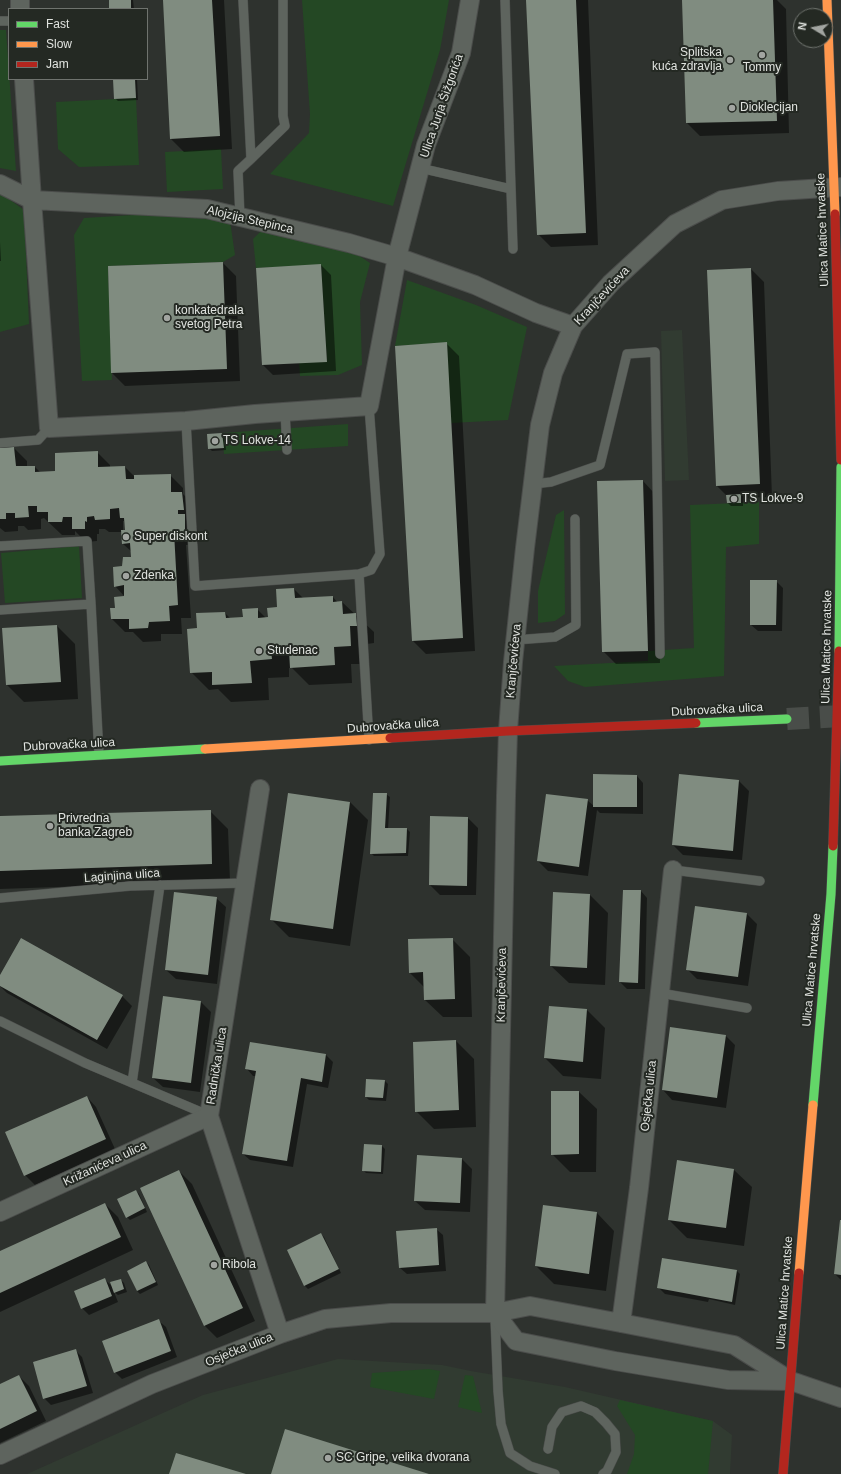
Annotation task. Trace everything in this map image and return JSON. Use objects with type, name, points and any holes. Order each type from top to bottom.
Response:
[{"type":"street","name":"Ulica Jurja Šižgorića","points":[[369,406],[397,257],[426,145],[461,53],[470,0]]},
{"type":"street","name":"Ulica Matice hrvatske","points":[[827,0],[838,188],[841,460]]},
{"type":"street","points":[[24,80],[49,428],[186,421],[369,406]]},
{"type":"street","points":[[0,184],[32,200]]},
{"type":"street","name":"Kranjčevićeva","points":[[495,1313],[508,731],[515,640],[540,425],[553,373],[573,326],[611,283],[675,224],[722,200],[778,191],[838,188]]},
{"type":"street","name":"Alojzija Stepinca","points":[[32,200],[206,209],[349,243],[397,257],[475,285],[536,313],[573,326]]},
{"type":"street","name":"Ulica Matice hrvatske","points":[[783,1474],[798,1275],[831,894],[839,671],[841,467]]},
{"type":"street","name":"Dubrovačka ulica","points":[[0,761],[508,731],[787,719]]},
{"type":"street","name":"Radnička ulica","points":[[260,789],[209,1116],[280,1334]]},
{"type":"street","name":"Osječka ulica","points":[[621,1323],[639,1188],[673,870]]},
{"type":"street","name":"Križanićeva ulica","points":[[0,1212],[209,1116]]},
{"type":"street","name":"Osječka ulica","points":[[0,1455],[152,1384],[280,1334],[325,1319],[391,1313],[495,1313],[530,1306],[621,1323],[734,1345],[791,1381],[841,1398]]},
{"type":"street","name":"Osječka ulica","points":[[495,1313],[516,1341],[615,1361],[728,1380],[791,1381]]},
{"type":"lane","points":[[243,0],[251,159]]},
{"type":"lane","points":[[240,217],[238,172],[285,126],[282,116],[283,0]]},
{"type":"lane","points":[[505,0],[513,249]]},
{"type":"lane","points":[[420,168],[510,189]]},
{"type":"lane","points":[[533,484],[551,482],[600,465],[627,354],[655,352],[660,654]]},
{"type":"lane","points":[[186,421],[195,586],[359,574],[371,570],[380,554],[369,406]]},
{"type":"lane","points":[[285,412],[287,450]]},
{"type":"lane","points":[[0,443],[38,440],[49,428]]},
{"type":"lane","points":[[515,640],[555,637],[576,625],[575,519]]},
{"type":"lane","points":[[1,546],[87,541],[99,756]]},
{"type":"lane","points":[[359,574],[369,740]]},
{"type":"lane","points":[[0,610],[91,604]]},
{"type":"lane","points":[[673,870],[760,881]]},
{"type":"lane","name":"Laginjina ulica","points":[[0,898],[130,886],[246,882]]},
{"type":"lane","points":[[132,1083],[160,885]]},
{"type":"lane","points":[[660,993],[747,1008]]},
{"type":"lane","points":[[0,1021],[85,1063],[209,1116]]},
{"type":"lane","points":[[495,1313],[501,1424],[510,1453],[530,1466],[555,1474]]},
{"type":"lane","points":[[548,1449],[552,1427],[562,1412],[581,1406],[595,1412],[615,1434],[616,1452],[607,1471],[603,1474]]},
{"type":"shaded area","points":[[682,330],[689,480],[665,481],[661,331]]},
{"type":"shaded area","points":[[338,1359],[442,1365],[565,1387],[713,1421],[732,1435],[730,1474],[27,1474],[203,1395]]},
{"type":"green space","points":[[302,0],[449,0],[440,50],[393,206],[270,174],[309,133],[310,114]]},
{"type":"green space","points":[[0,30],[6,30],[8,80],[10,80],[16,171],[0,168]]},
{"type":"green space","points":[[136,98],[139,165],[79,167],[58,149],[56,102]]},
{"type":"green space","points":[[221,149],[223,189],[167,192],[165,152]]},
{"type":"green space","points":[[0,194],[24,210],[29,324],[0,332]]},
{"type":"green space","points":[[150,214],[230,221],[235,255],[223,262],[108,266],[112,380],[82,381],[74,235],[84,218]]},
{"type":"green space","points":[[262,230],[352,251],[370,263],[360,302],[362,365],[338,375],[300,376],[299,363],[327,361],[321,265],[256,268],[253,239]]},
{"type":"green space","points":[[407,280],[476,305],[527,327],[508,420],[451,423],[446,343],[395,346]]},
{"type":"green space","points":[[348,424],[348,446],[224,454],[222,433]]},
{"type":"green space","points":[[759,502],[759,544],[726,547],[724,676],[585,687],[568,681],[554,666],[648,661],[648,651],[694,648],[690,505]]},
{"type":"green space","points":[[564,510],[565,614],[555,621],[538,623],[538,591],[556,515]]},
{"type":"green space","points":[[79,546],[82,598],[5,603],[1,553]]},
{"type":"green space","points":[[429,1369],[440,1371],[434,1399],[370,1387],[372,1373]]},
{"type":"green space","points":[[465,1375],[473,1376],[482,1413],[458,1407]]},
{"type":"green space","points":[[620,1400],[713,1421],[708,1474],[627,1474],[634,1454],[635,1435],[617,1406]]},
{"type":"building","points":[[109,0],[131,0],[131,8],[109,8]]},
{"type":"building","points":[[163,0],[212,0],[220,136],[170,139]]},
{"type":"building","points":[[526,0],[576,0],[586,233],[537,235]]},
{"type":"building","name":"Splitska kuća zdravlja","points":[[682,0],[773,0],[777,121],[686,123]]},
{"type":"building","points":[[113,80],[135,80],[136,98],[114,99]]},
{"type":"building","name":"konkatedrala svetog Petra","points":[[223,262],[227,369],[111,373],[108,266]]},
{"type":"building","points":[[321,264],[327,362],[262,365],[256,268]]},
{"type":"building","points":[[751,268],[760,484],[716,486],[707,270]]},
{"type":"building","points":[[447,342],[463,638],[412,641],[395,346]]},
{"type":"building","name":"TS Lokve-14","points":[[222,433],[224,448],[208,449],[207,434]]},
{"type":"building","points":[[14,447],[16,466],[35,466],[35,472],[55,471],[55,453],[98,451],[98,467],[125,466],[126,479],[134,479],[134,475],[171,474],[171,492],[182,492],[184,510],[178,510],[178,514],[185,514],[185,532],[174,532],[178,605],[169,606],[170,621],[149,622],[148,628],[129,629],[129,619],[111,619],[110,608],[115,608],[114,597],[124,596],[124,585],[114,587],[113,567],[122,566],[123,557],[131,557],[130,543],[122,544],[121,530],[125,530],[124,518],[120,518],[119,508],[110,509],[110,519],[95,520],[94,516],[87,517],[87,522],[85,521],[85,529],[72,529],[72,517],[63,517],[62,522],[48,522],[48,512],[37,512],[37,506],[28,506],[29,517],[15,518],[15,513],[6,513],[6,519],[0,519],[0,448]]},
{"type":"building","points":[[643,480],[648,651],[602,652],[597,481]]},
{"type":"building","name":"TS Lokve-9","points":[[741,494],[741,503],[727,503],[726,495]]},
{"type":"building","points":[[750,580],[777,580],[776,625],[750,625]]},
{"type":"building","points":[[294,588],[295,598],[333,596],[333,602],[342,601],[343,614],[356,613],[357,626],[350,626],[351,646],[334,647],[335,665],[290,668],[289,650],[271,651],[272,659],[250,661],[252,683],[212,685],[212,672],[190,673],[187,629],[197,628],[196,613],[225,612],[226,618],[243,617],[242,609],[258,608],[258,618],[268,617],[267,608],[277,607],[276,589]]},
{"type":"building","points":[[57,625],[61,682],[6,685],[2,628]]},
{"type":"building","points":[[593,774],[637,775],[637,807],[593,807]]},
{"type":"building","points":[[679,774],[739,780],[733,851],[672,845]]},
{"type":"building","points":[[288,793],[350,802],[333,929],[270,920]]},
{"type":"building","points":[[373,793],[387,793],[385,828],[407,828],[406,853],[370,854]]},
{"type":"building","points":[[546,794],[588,799],[579,867],[537,861]]},
{"type":"building","points":[[211,810],[212,864],[0,871],[0,816]]},
{"type":"building","points":[[430,816],[468,817],[467,886],[429,885]]},
{"type":"building","points":[[623,890],[641,890],[638,983],[619,982]]},
{"type":"building","points":[[174,892],[217,897],[208,975],[165,970]]},
{"type":"building","points":[[553,892],[590,894],[587,968],[550,966]]},
{"type":"building","points":[[695,906],[747,913],[738,977],[686,970]]},
{"type":"building","points":[[21,938],[123,995],[97,1040],[0,986],[0,975]]},
{"type":"building","points":[[453,938],[455,999],[424,1000],[423,972],[409,973],[408,939]]},
{"type":"building","points":[[163,996],[201,1001],[191,1083],[152,1078]]},
{"type":"building","points":[[549,1006],[587,1009],[583,1062],[544,1058]]},
{"type":"building","points":[[670,1027],[726,1035],[717,1098],[662,1090]]},
{"type":"building","points":[[456,1040],[459,1110],[415,1112],[413,1042]]},
{"type":"building","points":[[250,1042],[326,1054],[322,1082],[301,1078],[287,1161],[242,1154],[256,1071],[245,1069]]},
{"type":"building","points":[[366,1079],[385,1080],[383,1098],[365,1097]]},
{"type":"building","points":[[551,1091],[579,1091],[579,1154],[551,1155]]},
{"type":"building","points":[[87,1096],[106,1139],[24,1176],[5,1132]]},
{"type":"building","points":[[364,1144],[382,1145],[381,1172],[362,1171]]},
{"type":"building","points":[[417,1155],[462,1158],[460,1203],[414,1201]]},
{"type":"building","points":[[677,1160],[734,1169],[726,1228],[668,1220]]},
{"type":"building","points":[[179,1170],[243,1308],[204,1326],[140,1188]]},
{"type":"building","points":[[136,1190],[145,1208],[126,1218],[117,1199]]},
{"type":"building","points":[[105,1203],[121,1237],[0,1293],[0,1251]]},
{"type":"building","points":[[543,1205],[597,1212],[589,1274],[535,1266]]},
{"type":"building","points":[[841,1220],[841,1275],[834,1274]]},
{"type":"building","points":[[437,1228],[439,1265],[399,1268],[396,1231]]},
{"type":"building","points":[[321,1233],[339,1269],[304,1286],[287,1250]]},
{"type":"building","points":[[662,1258],[737,1270],[732,1302],[657,1288]]},
{"type":"building","points":[[146,1261],[156,1282],[137,1291],[127,1271]]},
{"type":"building","points":[[105,1278],[112,1296],[81,1309],[74,1291]]},
{"type":"building","points":[[121,1279],[124,1289],[114,1293],[110,1282]]},
{"type":"building","points":[[159,1319],[171,1351],[114,1373],[102,1341]]},
{"type":"building","points":[[76,1349],[87,1386],[43,1399],[33,1362]]},
{"type":"building","points":[[19,1375],[37,1411],[0,1429],[0,1384]]},
{"type":"building","name":"SC Gripe, velika dvorana","points":[[285,1429],[429,1474],[271,1474]]},
{"type":"building","points":[[176,1453],[246,1474],[169,1474]]},
{"type":"tunnel","points":[[787,719],[841,716]]},
{"type":"traffic: fast","points":[[839,651],[841,467]]},
{"type":"traffic: fast","points":[[696,723],[787,719]]},
{"type":"traffic: fast","points":[[0,761],[205,749]]},
{"type":"traffic: fast","points":[[813,1105],[831,894],[833,846]]},
{"type":"traffic: slow","points":[[827,0],[835,214]]},
{"type":"traffic: slow","points":[[205,749],[390,738]]},
{"type":"traffic: slow","points":[[799,1273],[813,1105]]},
{"type":"traffic: jam","points":[[835,214],[841,460]]},
{"type":"traffic: jam","points":[[833,846],[839,651]]},
{"type":"traffic: jam","points":[[390,738],[508,731],[696,723]]},
{"type":"traffic: jam","points":[[783,1474],[799,1273]]},
{"type":"place","name":"Tommy","points":[[762,55]]},
{"type":"place","name":"Splitska kuća zdravlja","points":[[730,60]]},
{"type":"place","name":"Dioklecijan","points":[[732,108]]},
{"type":"place","name":"konkatedrala svetog Petra","points":[[167,318]]},
{"type":"place","name":"TS Lokve-14","points":[[215,441]]},
{"type":"place","name":"TS Lokve-9","points":[[734,499]]},
{"type":"place","name":"Super diskont","points":[[126,537]]},
{"type":"place","name":"Zdenka","points":[[126,576]]},
{"type":"place","name":"Studenac","points":[[259,651]]},
{"type":"place","name":"Privredna banka Zagreb","points":[[50,826]]},
{"type":"place","name":"Ribola","points":[[214,1265]]},
{"type":"place","name":"SC Gripe, velika dvorana","points":[[328,1458]]}]
